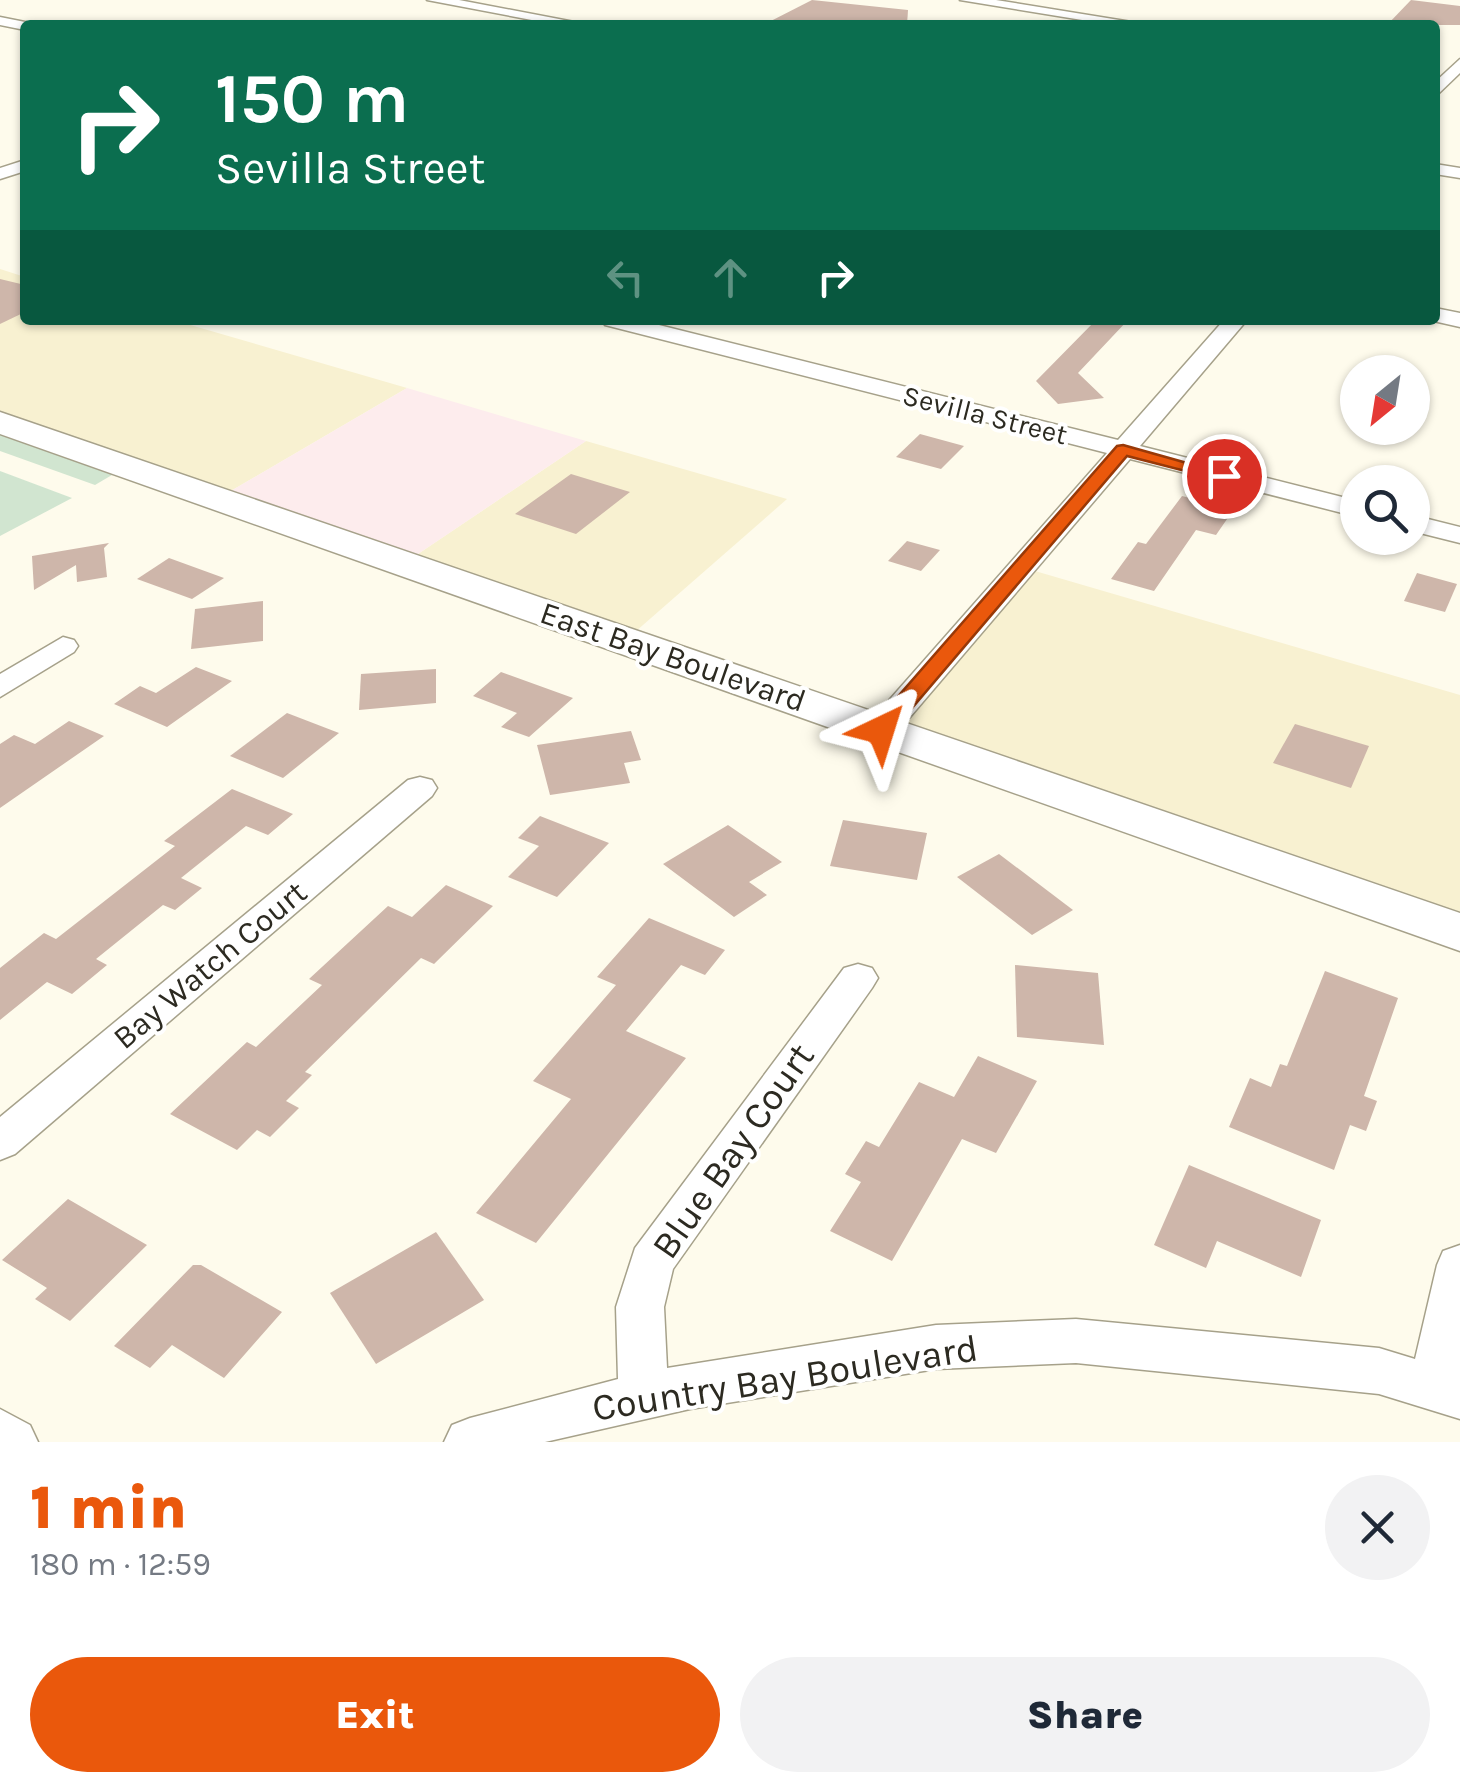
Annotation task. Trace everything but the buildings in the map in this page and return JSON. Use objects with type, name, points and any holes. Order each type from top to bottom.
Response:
[{"type":"main road","name":"East Bay Boulevard","points":[[0,422],[1460,932]]},
{"type":"street","points":[[434,0],[554,20]]},
{"type":"street","points":[[439,19],[491,0]]},
{"type":"street","points":[[967,0],[1108,20]]},
{"type":"street","points":[[1440,87],[1458,68]]},
{"type":"street","name":"Sevilla Street","points":[[634,325],[1340,505]]},
{"type":"street","points":[[881,730],[1232,325]]},
{"type":"street","points":[[1430,528],[1460,536]]},
{"type":"street","points":[[0,688],[63,646]]},
{"type":"street","name":"Bay Watch Court","points":[[0,1142],[420,788]]},
{"type":"street","name":"Blue Bay Court","points":[[644,1396],[640,1308],[651,1262],[858,978]]},
{"type":"street","points":[[1447,1392],[1460,1265]]},
{"type":"street","name":"Country Bay Boulevard","points":[[470,1442],[546,1418],[644,1396],[936,1347],[1076,1341],[1379,1371],[1447,1392]]},
{"type":"street","points":[[0,1433],[12,1442]]},
{"type":"shaded area","points":[[0,269],[20,275],[20,325],[190,325],[407,388],[229,492],[0,413]]},
{"type":"shaded area","points":[[407,388],[586,441],[415,556],[229,492]]},
{"type":"shaded area","points":[[586,441],[787,499],[635,632],[415,556]]},
{"type":"shaded area","points":[[1035,571],[1460,695],[1460,918],[904,725]]},
{"type":"green space","points":[[0,431],[117,472],[95,485],[0,451]]},
{"type":"green space","points":[[0,471],[72,498],[0,536]]},
{"type":"route","points":[[881,730],[1123,450],[1224,476]]}]
